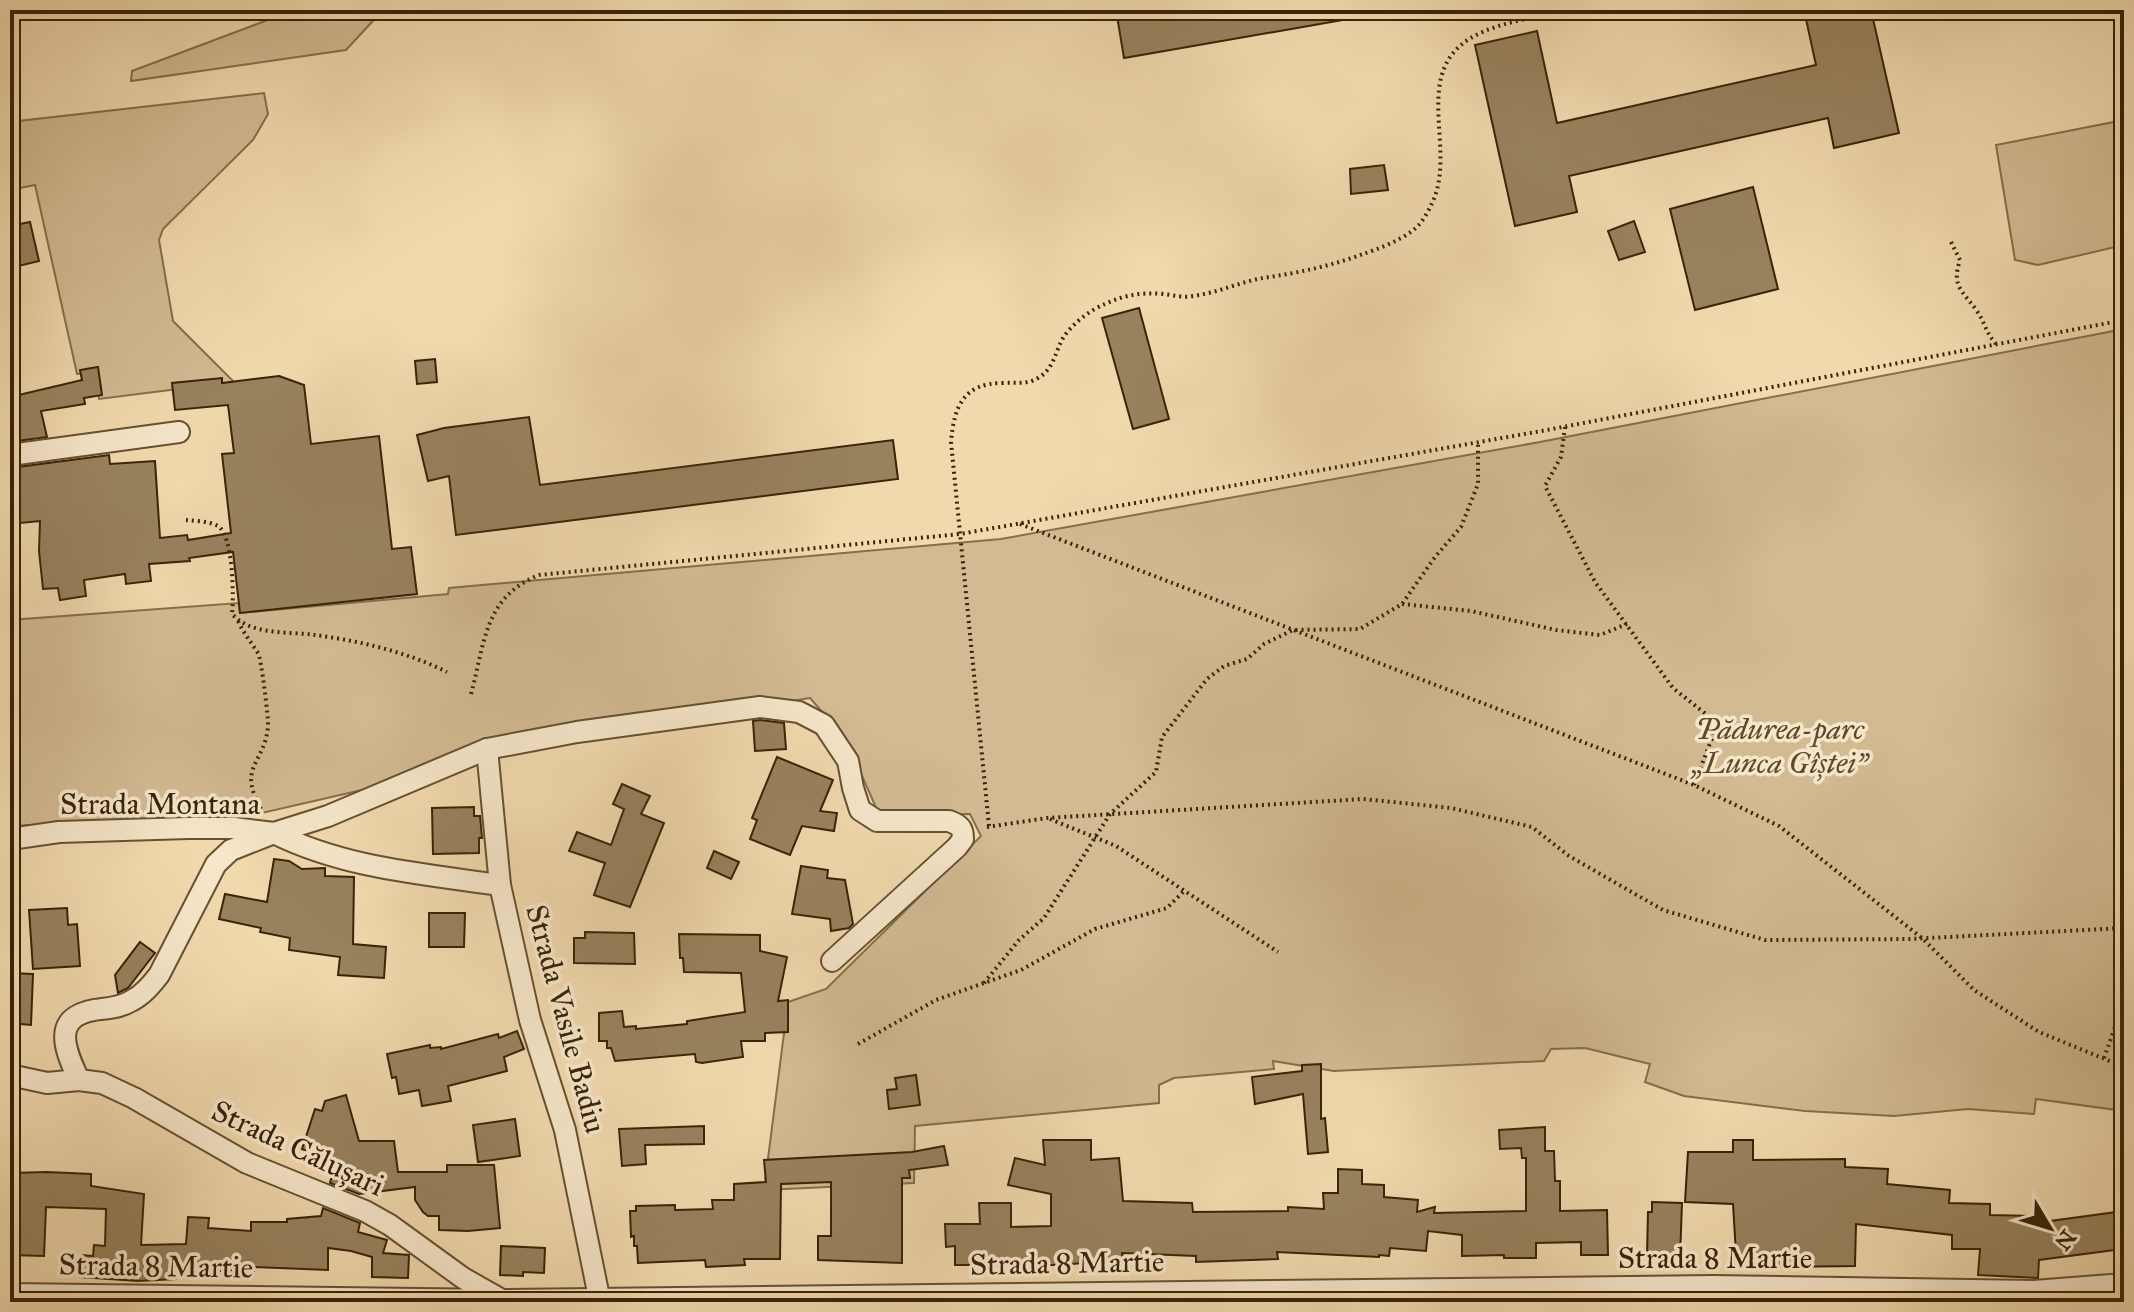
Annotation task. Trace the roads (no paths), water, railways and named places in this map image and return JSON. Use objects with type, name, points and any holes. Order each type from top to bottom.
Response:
[{"type":"street","points":[[10,455],[179,432]]},
{"type":"street","name":"Strada Montana","points":[[10,839],[59,832],[188,828],[234,828],[274,833],[328,816],[487,749],[577,732],[735,709],[781,707],[811,716],[824,725],[836,740],[848,761],[860,810],[867,817],[877,821],[949,821],[959,824],[963,830],[963,839],[957,847],[832,961]]},
{"type":"street","name":"Strada Vasile Badiu","points":[[487,749],[500,885],[530,1020],[565,1130],[600,1300]]},
{"type":"street","points":[[79,1080],[65,1050],[65,1034],[70,1023],[80,1014],[130,1002],[148,989],[159,975],[216,864],[231,850],[274,833],[302,847],[365,865],[500,885]]},
{"type":"street","name":"Strada Călușari","points":[[10,1075],[47,1083],[79,1080],[102,1083],[247,1163],[365,1211],[390,1225],[463,1278],[502,1300]]},
{"type":"street","name":"Strada 8 Martie","points":[[10,1294],[600,1300],[2034,1291],[2124,1284]]},
{"type":"park label","name":"Pădurea-parc „Lunca Gîștei”","points":[[1780,746]]}]
